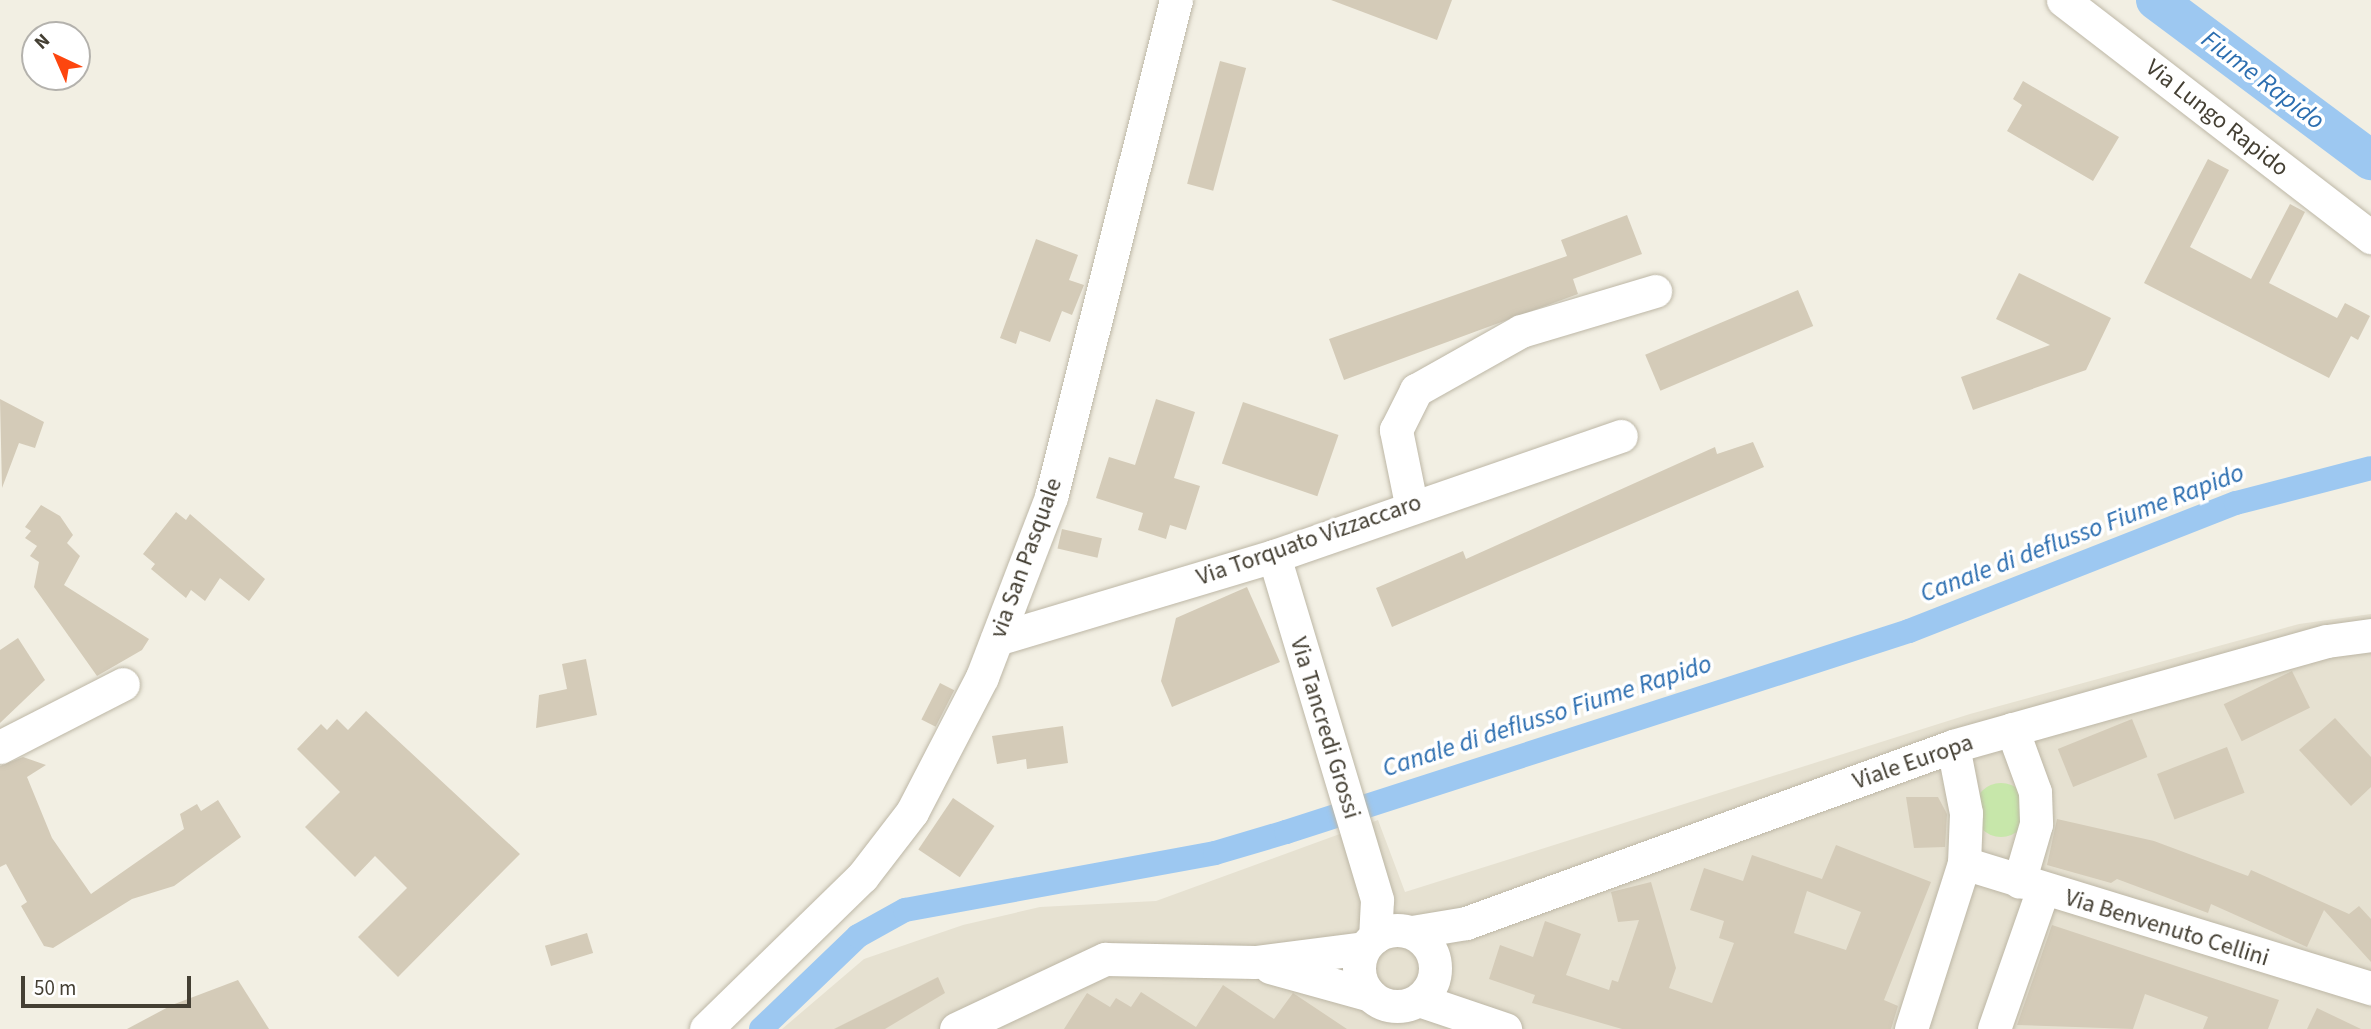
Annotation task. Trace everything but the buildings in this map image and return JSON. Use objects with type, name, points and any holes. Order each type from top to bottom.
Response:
[{"type":"street","name":"via San Pasquale","points":[[706,1029],[862,877],[912,812],[997,639],[1051,497],[1084,379],[1175,0]]},
{"type":"street","name":"Via Lungo Rapido","points":[[2063,0],[2371,237]]},
{"type":"street","points":[[1411,504],[1396,430],[1416,390],[1521,331],[1655,291]]},
{"type":"street","name":"Via Torquato Vizzaccaro","points":[[997,639],[1274,556],[1411,504],[1621,436]]},
{"type":"street","name":"Via Tancredi Grossi","points":[[1274,556],[1377,900],[1403,944],[1444,990],[1490,1025]]},
{"type":"street","name":"Viale Europa","points":[[1403,944],[1953,746],[2327,641],[2371,635]]},
{"type":"street","points":[[0,747],[123,684]]},
{"type":"street","points":[[1994,1029],[2031,886],[2036,824],[2035,792],[2012,729]]},
{"type":"street","points":[[1911,1029],[1964,863],[1966,813],[1953,746]]},
{"type":"street","name":"Via Benvenuto Cellini","points":[[1964,863],[2031,886],[2371,988]]},
{"type":"street","points":[[956,1029],[1105,959],[1255,962],[1403,944]]},
{"type":"street","points":[[1395,1010],[1359,972],[1403,944]]},
{"type":"street","points":[[1395,1010],[1403,944]]},
{"type":"street","points":[[1255,962],[1395,1010],[1490,1025]]},
{"type":"shaded area","points":[[2371,614],[2371,1029],[782,1029],[864,959],[963,925],[1040,907],[1156,901],[1378,820],[1405,892],[1970,714],[2299,624]]},
{"type":"green space","points":[[2001,783],[2020,791],[2028,810],[2020,829],[2001,837],[1982,829],[1974,810],[1982,791]]},
{"type":"waterway","name":"Fiume Rapido","points":[[2156,0],[2371,160]]},
{"type":"waterway","name":"Canale di deflusso Fiume Rapido","points":[[761,1029],[858,936],[905,910],[1215,853],[1286,832],[1909,631],[2236,503],[2371,468]]}]
